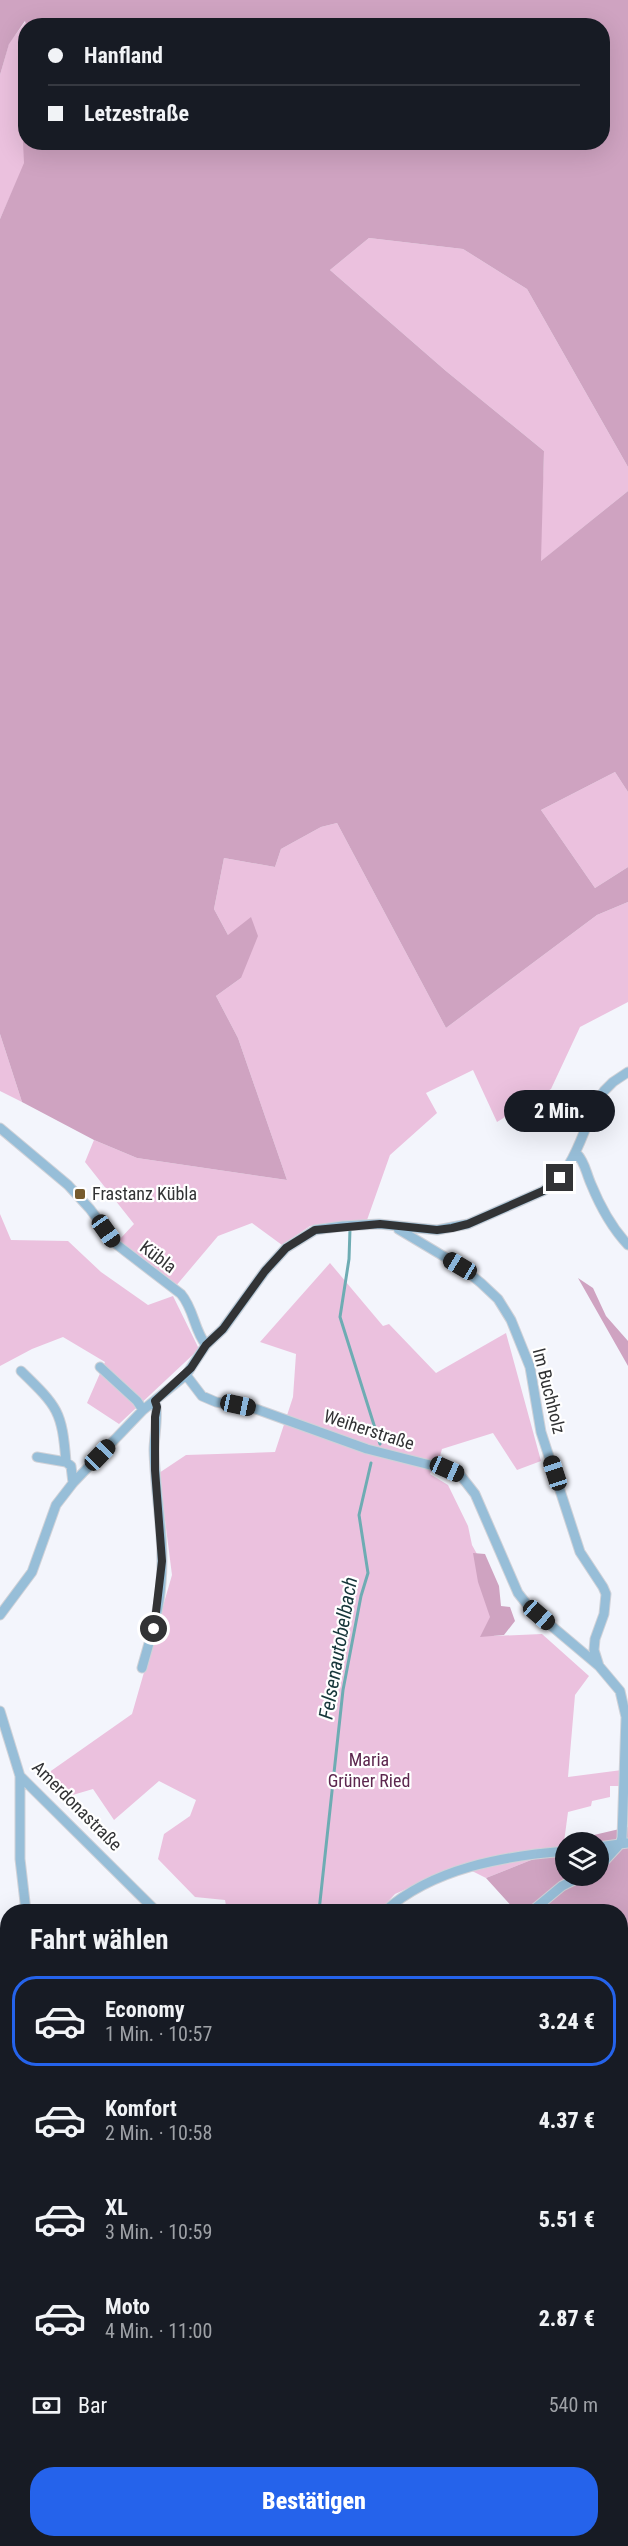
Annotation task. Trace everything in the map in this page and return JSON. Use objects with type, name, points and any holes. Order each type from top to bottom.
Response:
[{"type":"street","points":[[0,1615],[32,1572],[56,1505],[73,1483],[143,1410],[186,1375],[206,1345],[223,1329],[265,1271],[286,1248],[315,1230],[343,1226],[394,1226],[437,1230],[468,1224],[552,1185],[567,1170],[577,1154],[598,1101],[613,1082],[628,1072]]},
{"type":"street","name":"Kübla","points":[[0,1128],[75,1192],[116,1244],[181,1294],[189,1303],[206,1345]]},
{"type":"street","points":[[577,1154],[582,1160],[607,1218],[628,1245]]},
{"type":"street","name":"Im Buchholz","points":[[394,1226],[460,1266],[498,1299],[511,1320],[530,1367],[541,1432],[580,1552],[606,1594],[604,1614],[595,1640],[594,1650],[598,1666]]},
{"type":"street","points":[[100,1367],[143,1410]]},
{"type":"street","points":[[21,1371],[47,1396],[61,1418],[66,1462]]},
{"type":"street","name":"Weiherstraße","points":[[186,1375],[202,1396],[216,1402],[256,1409],[367,1449],[447,1469],[461,1476],[475,1494],[518,1593],[529,1606],[598,1666]]},
{"type":"street","points":[[142,1668],[154,1633],[162,1582],[154,1459],[157,1407],[155,1401]]},
{"type":"street","points":[[37,1457],[66,1462],[71,1466],[73,1483]]},
{"type":"street","points":[[598,1666],[616,1684],[626,1707],[622,1838],[624,1843]]},
{"type":"street","name":"Amerdonastraße","points":[[0,1711],[20,1776],[149,1904]]},
{"type":"street","points":[[20,1776],[20,1859],[25,1904]]},
{"type":"street","points":[[609,1845],[624,1843]]},
{"type":"street","points":[[609,1857],[624,1843]]},
{"type":"street","points":[[394,1904],[404,1896],[463,1869],[521,1855],[555,1852]]},
{"type":"street","points":[[540,1904],[562,1886]]},
{"type":"green space","points":[[18,31],[18,150],[24,150],[25,163],[0,219],[0,75],[9,43]]},
{"type":"green space","points":[[369,238],[463,249],[527,289],[628,467],[628,491],[540,562],[544,451],[446,371],[330,270]]},
{"type":"green space","points":[[615,772],[628,792],[628,867],[595,888],[541,810]]},
{"type":"green space","points":[[337,823],[446,1028],[597,915],[628,902],[628,1002],[580,1027],[551,1089],[497,1122],[473,1070],[426,1093],[437,1113],[390,1155],[367,1220],[310,1226],[282,1245],[252,1223],[218,1236],[175,1287],[118,1241],[134,1224],[85,1162],[94,1140],[137,1158],[287,1180],[238,1038],[216,996],[241,978],[228,935],[214,909],[224,858],[275,867],[281,849],[321,827]]},
{"type":"green space","points":[[0,1034],[22,1102],[0,1091]]},
{"type":"green space","points":[[0,1214],[11,1240],[68,1241],[101,1272],[148,1305],[173,1296],[199,1349],[119,1424],[87,1403],[105,1362],[63,1337],[32,1349],[0,1366]]},
{"type":"green space","name":"Maria Grüner Ried","points":[[330,1263],[383,1326],[389,1324],[436,1373],[506,1333],[541,1461],[517,1470],[493,1433],[442,1449],[438,1463],[434,1465],[430,1474],[448,1485],[468,1526],[472,1545],[488,1574],[494,1636],[542,1634],[589,1676],[575,1695],[568,1777],[622,1770],[620,1786],[610,1786],[610,1797],[592,1801],[591,1806],[568,1812],[565,1832],[555,1832],[555,1850],[486,1878],[460,1865],[395,1894],[386,1904],[226,1904],[225,1900],[195,1897],[158,1859],[164,1834],[190,1816],[196,1800],[159,1781],[114,1820],[93,1789],[59,1799],[48,1773],[132,1714],[172,1575],[159,1473],[186,1455],[275,1452],[293,1397],[296,1354],[260,1342]]},
{"type":"shaded area","points":[[0,0],[628,0],[628,467],[527,289],[463,249],[369,238],[330,270],[446,371],[544,451],[541,561],[628,491],[628,792],[615,772],[541,810],[595,888],[628,867],[628,902],[597,915],[446,1028],[337,823],[321,827],[281,849],[275,867],[224,858],[214,909],[228,935],[251,917],[258,936],[241,978],[216,996],[238,1038],[287,1180],[137,1158],[94,1140],[22,1102],[0,1034],[0,219],[24,163],[23,150],[610,150],[610,18],[18,18],[18,31],[9,44],[0,75]]},
{"type":"shaded area","points":[[578,1278],[593,1288],[606,1316],[628,1341],[628,1366]]},
{"type":"shaded area","points":[[473,1553],[485,1554],[499,1586],[501,1606],[510,1607],[515,1621],[504,1635],[480,1637],[490,1617],[478,1582]]},
{"type":"shaded area","points":[[628,1827],[628,1904],[510,1904],[486,1878],[555,1850],[555,1886],[609,1886],[609,1832],[607,1832]]},
{"type":"waterway","name":"Felsenautobelbach","points":[[350,1229],[349,1259],[340,1317],[380,1444]]},
{"type":"waterway","name":"Felsenautobelbach","points":[[320,1904],[343,1690],[361,1596],[368,1573],[359,1515],[371,1463]]},
{"type":"place","name":"Frastanz Kübla","points":[[80,1194]]},
{"type":"route","points":[[154,1629],[162,1582],[154,1448],[157,1407],[155,1401],[186,1375],[206,1345],[223,1329],[275,1259],[286,1248],[315,1230],[380,1224],[437,1230],[468,1224],[543,1191],[560,1178]]}]
